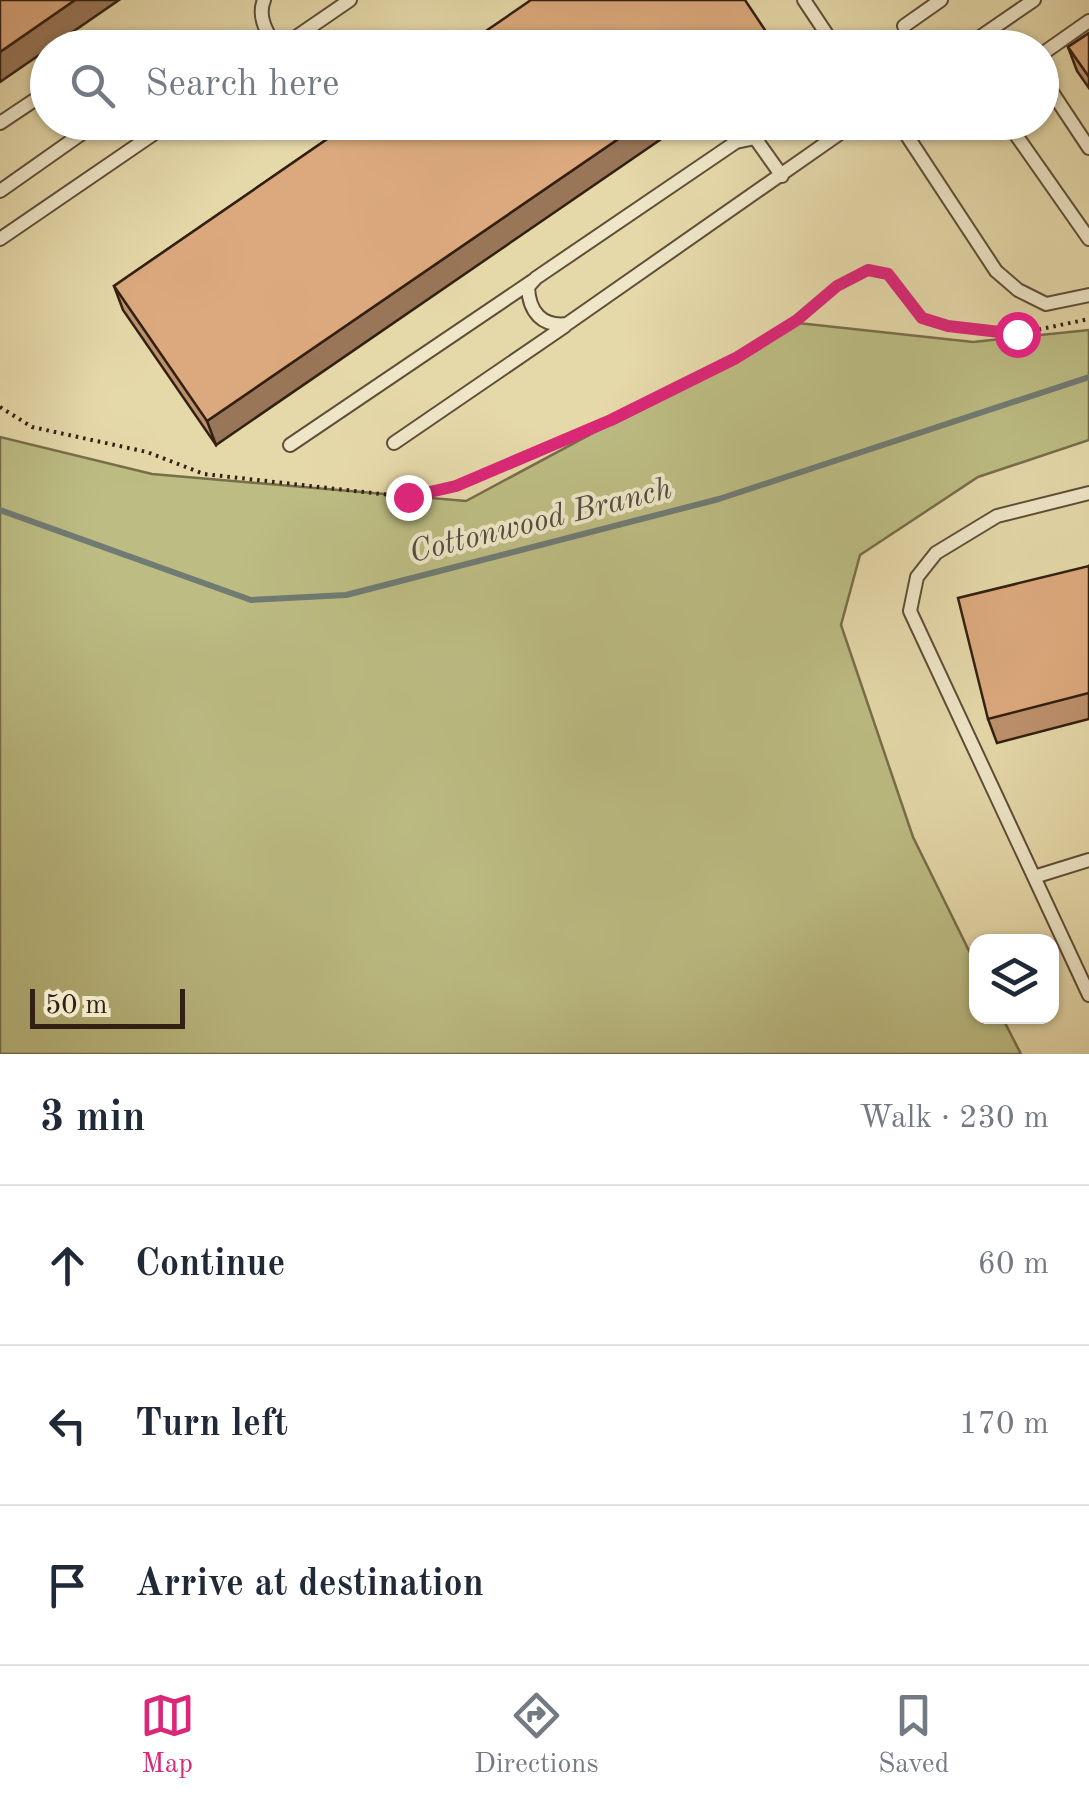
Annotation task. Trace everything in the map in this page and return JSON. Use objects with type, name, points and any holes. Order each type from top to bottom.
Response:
[{"type":"lane","points":[[264,0],[267,30]]},
{"type":"lane","points":[[305,30],[350,0]]},
{"type":"lane","points":[[804,0],[824,30]]},
{"type":"lane","points":[[904,26],[941,0]]},
{"type":"lane","points":[[990,30],[1034,0]]},
{"type":"lane","points":[[1059,42],[1089,21]]},
{"type":"lane","points":[[0,123],[30,102]]},
{"type":"lane","points":[[1059,102],[1089,148]]},
{"type":"lane","points":[[0,192],[73,140]]},
{"type":"lane","points":[[0,239],[144,140]]},
{"type":"lane","points":[[290,444],[742,140]]},
{"type":"lane","points":[[757,140],[782,176]]},
{"type":"lane","points":[[394,443],[831,140]]},
{"type":"lane","points":[[910,140],[996,271],[1018,290],[1046,304],[1089,295]]},
{"type":"lane","points":[[1020,140],[1089,240]]},
{"type":"lane","points":[[536,278],[528,287],[535,312],[553,326],[567,324]]},
{"type":"lane","points":[[1089,494],[997,516],[936,553],[918,577],[910,611],[1089,995]]},
{"type":"lane","points":[[1034,877],[1089,860]]},
{"type":"path","points":[[0,408],[32,427],[147,452],[204,474],[408,497],[456,486],[611,420],[736,358],[797,320],[837,286],[868,270],[888,274],[922,318],[948,326],[1017,334],[1089,319]]},
{"type":"green space","points":[[798,323],[973,342],[1089,330],[1089,440],[978,477],[860,555],[841,625],[913,837],[969,951],[969,1024],[1006,1024],[1021,1054],[0,1054],[0,437],[152,474],[466,501]]},
{"type":"building","points":[[0,0],[75,0],[30,30],[0,52]]},
{"type":"building","points":[[531,0],[745,0],[765,30],[487,30]]},
{"type":"building","points":[[1089,33],[1089,77],[1068,47]]},
{"type":"building","points":[[326,140],[617,140],[207,421],[114,286]]},
{"type":"building","points":[[1089,566],[1089,693],[988,719],[958,598]]},
{"type":"waterway","name":"Cottonwood Branch","points":[[0,510],[251,600],[346,595],[719,499],[1089,377]]},
{"type":"route","points":[[408,497],[456,486],[611,420],[736,358],[797,320],[837,286],[868,270],[888,274],[922,318],[948,326],[1017,334]]}]
